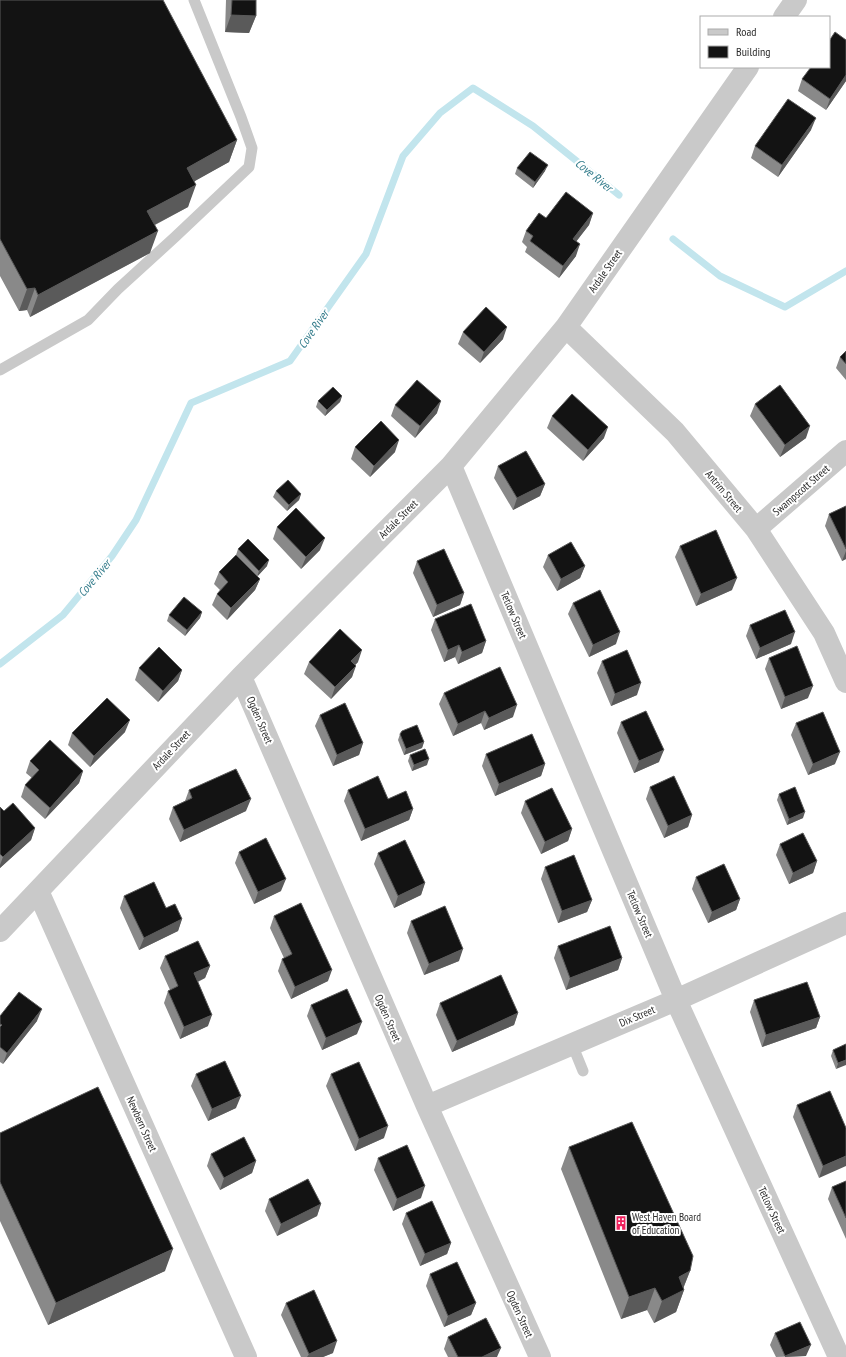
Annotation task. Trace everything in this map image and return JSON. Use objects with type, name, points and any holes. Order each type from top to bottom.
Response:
[{"type":"street","points":[[785,16],[796,0]]},
{"type":"street","name":"Ardale Street","points":[[0,931],[241,677],[451,466],[566,327],[747,68]]},
{"type":"street","name":"Antrim Street","points":[[566,327],[674,432],[756,529],[824,633],[846,682]]},
{"type":"street","name":"Swampscott Street","points":[[756,529],[846,451]]},
{"type":"street","name":"Tetlow Street","points":[[451,466],[676,1000],[839,1357]]},
{"type":"street","name":"Ogden Street","points":[[241,677],[427,1106],[540,1357]]},
{"type":"street","name":"Newbern Street","points":[[38,891],[246,1357]]},
{"type":"street","name":"Dix Street","points":[[427,1106],[676,1000],[846,923]]},
{"type":"lane","points":[[0,370],[88,320],[118,288],[175,237],[249,167],[252,148],[194,0]]},
{"type":"lane","points":[[572,1044],[583,1071]]},
{"type":"building","points":[[0,0],[163,0],[237,140],[187,168],[196,185],[147,211],[158,231],[38,295],[35,288],[27,289],[0,239]]},
{"type":"building","points":[[232,0],[256,0],[256,16],[231,15]]},
{"type":"building","points":[[835,32],[846,40],[846,75],[830,99],[802,79],[810,68],[830,68],[830,40]]},
{"type":"building","points":[[788,99],[816,118],[782,165],[755,146]]},
{"type":"building","points":[[530,152],[548,165],[535,182],[517,168]]},
{"type":"building","points":[[566,192],[593,213],[573,239],[580,244],[563,266],[530,241],[533,236],[526,231],[539,213],[546,218]]},
{"type":"building","points":[[486,307],[507,327],[484,352],[463,332]]},
{"type":"building","points":[[846,351],[846,364],[840,357]]},
{"type":"building","points":[[417,380],[441,401],[420,426],[395,405]]},
{"type":"building","points":[[780,385],[810,426],[785,445],[755,404]]},
{"type":"building","points":[[333,387],[342,396],[327,410],[318,401]]},
{"type":"building","points":[[572,394],[608,427],[588,450],[552,416]]},
{"type":"building","points":[[381,421],[399,440],[374,466],[355,447]]},
{"type":"building","points":[[526,451],[545,484],[517,498],[498,466]]},
{"type":"building","points":[[288,480],[301,494],[289,505],[276,491]]},
{"type":"building","points":[[846,506],[846,549],[829,514]]},
{"type":"building","points":[[296,508],[325,538],[306,557],[277,527]]},
{"type":"building","points":[[716,530],[737,578],[701,594],[680,546]]},
{"type":"building","points":[[248,539],[269,560],[259,571],[238,549]]},
{"type":"building","points":[[571,542],[585,566],[561,579],[548,555]]},
{"type":"building","points":[[444,549],[464,593],[437,605],[417,561]]},
{"type":"building","points":[[236,555],[260,579],[231,608],[217,594],[228,582],[219,572]]},
{"type":"building","points":[[600,590],[620,632],[593,645],[573,603]]},
{"type":"building","points":[[184,597],[202,612],[187,630],[169,615]]},
{"type":"building","points":[[471,604],[486,641],[462,652],[459,645],[448,650],[435,619]]},
{"type":"building","points":[[785,610],[795,632],[760,648],[750,625]]},
{"type":"building","points":[[340,629],[362,650],[351,661],[356,666],[335,687],[309,662]]},
{"type":"building","points":[[797,646],[813,686],[785,697],[769,658]]},
{"type":"building","points":[[159,647],[182,670],[163,691],[139,668]]},
{"type":"building","points":[[627,650],[641,683],[615,694],[602,661]]},
{"type":"building","points":[[500,667],[517,705],[489,718],[485,711],[458,724],[444,693]]},
{"type":"building","points":[[107,698],[130,720],[94,756],[72,733]]},
{"type":"building","points":[[345,703],[363,743],[337,755],[320,715]]},
{"type":"building","points":[[646,711],[664,750],[639,761],[621,722]]},
{"type":"building","points":[[823,712],[840,752],[813,764],[796,723]]},
{"type":"building","points":[[417,725],[424,742],[406,749],[400,734],[402,731]]},
{"type":"building","points":[[532,734],[545,764],[499,784],[486,754]]},
{"type":"building","points":[[50,740],[83,771],[50,808],[25,785],[39,770],[30,761]]},
{"type":"building","points":[[425,749],[429,759],[414,765],[410,755]]},
{"type":"building","points":[[236,769],[251,799],[184,830],[173,807],[192,798],[189,790]]},
{"type":"building","points":[[378,776],[388,799],[406,791],[413,809],[365,829],[348,790]]},
{"type":"building","points":[[674,776],[692,815],[668,826],[650,787]]},
{"type":"building","points":[[795,787],[805,812],[789,819],[779,794]]},
{"type":"building","points":[[552,788],[572,829],[545,842],[525,801]]},
{"type":"building","points":[[13,803],[35,828],[3,857],[0,854],[0,807],[4,811]]},
{"type":"building","points":[[803,833],[817,861],[793,873],[780,844]]},
{"type":"building","points":[[266,838],[286,879],[258,892],[239,852]]},
{"type":"building","points":[[405,840],[425,883],[398,896],[378,853]]},
{"type":"building","points":[[574,855],[592,900],[562,911],[545,867]]},
{"type":"building","points":[[724,864],[740,899],[712,912],[696,877]]},
{"type":"building","points":[[154,882],[166,908],[175,904],[182,919],[144,938],[124,896]]},
{"type":"building","points":[[301,903],[332,970],[295,987],[282,959],[292,954],[274,916]]},
{"type":"building","points":[[445,906],[463,949],[429,964],[411,921]]},
{"type":"building","points":[[610,926],[622,958],[570,978],[558,946]]},
{"type":"building","points":[[198,941],[210,966],[194,973],[212,1015],[184,1027],[168,991],[178,986],[165,956]]},
{"type":"building","points":[[501,975],[518,1013],[457,1041],[440,1003]]},
{"type":"building","points":[[807,982],[820,1017],[766,1035],[754,1000]]},
{"type":"building","points":[[347,989],[362,1022],[326,1038],[311,1005]]},
{"type":"building","points":[[19,992],[42,1009],[7,1053],[0,1047],[0,1027],[2,1025],[0,1024],[0,1016]]},
{"type":"building","points":[[846,1044],[846,1060],[838,1063],[833,1050]]},
{"type":"building","points":[[225,1061],[241,1096],[212,1109],[196,1074]]},
{"type":"building","points":[[359,1062],[388,1126],[359,1139],[331,1074]]},
{"type":"building","points":[[98,1087],[173,1249],[56,1303],[0,1182],[0,1133]]},
{"type":"building","points":[[830,1091],[846,1128],[846,1156],[823,1166],[797,1105]]},
{"type":"building","name":"West Haven Board of Education","points":[[632,1122],[693,1256],[690,1271],[679,1277],[684,1290],[662,1301],[655,1288],[629,1297],[569,1147]]},
{"type":"building","points":[[244,1137],[256,1161],[224,1178],[211,1154]]},
{"type":"building","points":[[407,1145],[425,1186],[397,1199],[378,1158]]},
{"type":"building","points":[[308,1179],[321,1204],[281,1224],[269,1199]]},
{"type":"building","points":[[846,1181],[846,1218],[832,1187]]},
{"type":"building","points":[[432,1201],[451,1243],[425,1254],[406,1213]]},
{"type":"building","points":[[457,1262],[476,1303],[448,1316],[430,1274]]},
{"type":"building","points":[[314,1290],[337,1341],[309,1354],[286,1303]]},
{"type":"building","points":[[486,1318],[501,1348],[482,1357],[458,1357],[448,1337]]},
{"type":"building","points":[[800,1322],[811,1345],[785,1356],[775,1333]]},
{"type":"waterway","name":"Cove River","points":[[0,664],[63,615],[112,556],[136,520],[191,403],[290,361],[366,254],[403,156],[440,113],[473,88],[533,126],[619,195]]},
{"type":"waterway","name":"Cove River","points":[[673,239],[720,276],[785,307],[846,271]]},
{"type":"place","name":"West Haven Board of Education","points":[[621,1223]]}]
